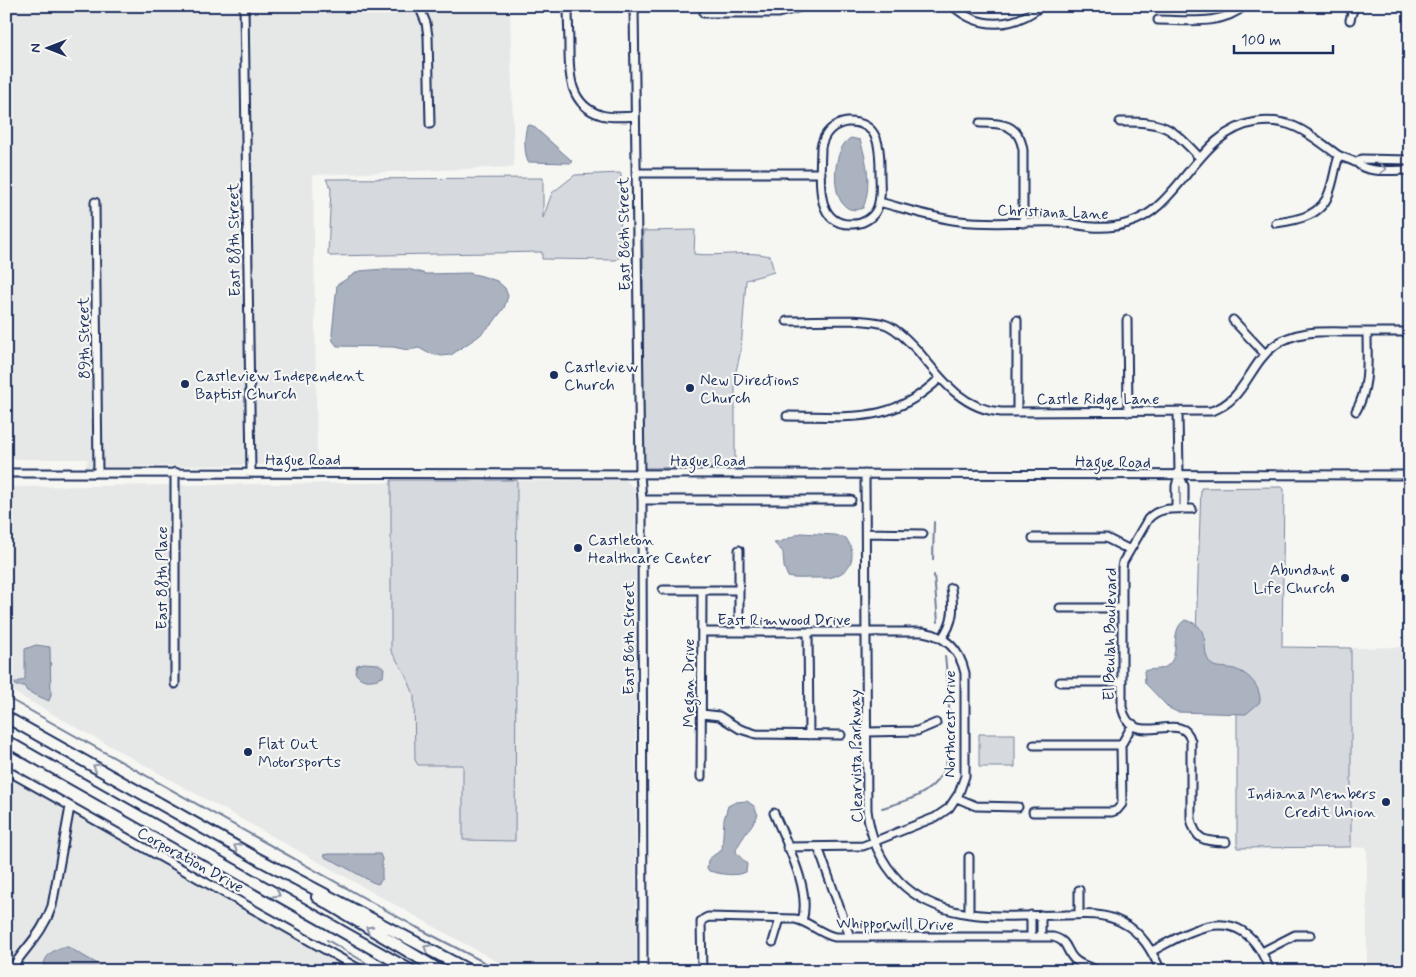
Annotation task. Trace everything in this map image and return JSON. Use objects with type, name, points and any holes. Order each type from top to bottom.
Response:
[{"type":"highway","points":[[6,717],[260,860],[470,971]]},
{"type":"highway","points":[[6,741],[412,971]]},
{"type":"highway","points":[[260,860],[345,915],[441,971]]},
{"type":"street","name":"East 88th Street","points":[[244,6],[250,472]]},
{"type":"street","points":[[419,6],[426,23],[428,36],[430,124]]},
{"type":"street","points":[[568,6],[569,76],[576,96],[586,107],[600,114],[612,117],[635,116]]},
{"type":"street","name":"East 86th Street","points":[[634,6],[640,474],[642,500],[643,971]]},
{"type":"street","points":[[704,13],[778,13],[804,6]]},
{"type":"street","points":[[953,6],[972,19],[996,24],[1026,17],[1041,6]]},
{"type":"street","points":[[1158,20],[1217,19],[1232,15],[1244,6]]},
{"type":"street","points":[[1350,20],[1354,6]]},
{"type":"street","points":[[1120,122],[1147,122],[1164,126],[1177,135],[1200,158]]},
{"type":"street","name":"Christiana Lane","points":[[879,202],[950,220],[978,223],[1058,222],[1106,227],[1120,225],[1149,213],[1163,202],[1200,158],[1228,132],[1242,126],[1266,122],[1284,123],[1304,130],[1340,156],[1358,162],[1361,166],[1376,170],[1410,170]]},
{"type":"street","points":[[841,123],[863,124],[872,131],[879,142],[879,202],[873,214],[861,223],[849,224],[837,221],[830,216],[823,206],[821,147],[825,136],[831,129],[841,123]]},
{"type":"street","points":[[980,123],[1004,125],[1014,131],[1020,138],[1022,150],[1023,223]]},
{"type":"street","points":[[1276,223],[1309,216],[1322,205],[1330,190],[1340,156]]},
{"type":"street","name":"Christiana Lane","points":[[1358,162],[1362,159],[1410,160]]},
{"type":"street","points":[[636,173],[821,174]]},
{"type":"street","name":"89th Street","points":[[94,202],[98,472]]},
{"type":"street","points":[[1017,320],[1017,412]]},
{"type":"street","points":[[1127,320],[1128,412]]},
{"type":"street","points":[[1232,320],[1265,354]]},
{"type":"street","name":"Castle Ridge Lane","points":[[787,321],[871,321],[886,325],[907,339],[958,396],[974,405],[994,411],[1017,412],[1208,411],[1227,404],[1237,395],[1256,364],[1265,354],[1284,340],[1304,333],[1410,332]]},
{"type":"street","points":[[1356,411],[1362,400],[1366,382],[1367,332]]},
{"type":"street","points":[[787,416],[858,416],[885,412],[913,400],[940,378]]},
{"type":"street","points":[[1176,508],[1176,486],[1179,475],[1178,412]]},
{"type":"street","name":"East 88th Place","points":[[175,472],[175,684]]},
{"type":"street","name":"Hague Road","points":[[6,473],[1101,473],[1410,475]]},
{"type":"street","name":"Clearvista Parkway","points":[[865,474],[867,810],[874,841],[886,866],[911,892],[940,908],[970,914],[1101,915],[1121,922],[1139,934],[1152,951],[1161,971]]},
{"type":"street","points":[[1179,475],[1184,486],[1184,509]]},
{"type":"street","points":[[642,500],[851,500]]},
{"type":"street","name":"El Beulah Boulevard","points":[[1133,724],[1127,719],[1122,710],[1122,568],[1130,550],[1151,516],[1160,510],[1192,509]]},
{"type":"street","points":[[866,533],[923,534]]},
{"type":"street","points":[[1033,538],[1105,538],[1130,550]]},
{"type":"street","points":[[739,550],[739,632]]},
{"type":"street","points":[[866,633],[924,632],[942,638],[950,625],[954,610],[951,588]]},
{"type":"street","points":[[663,590],[739,590]]},
{"type":"street","name":"Megan Drive","points":[[701,777],[702,590]]},
{"type":"street","points":[[1060,608],[1122,608]]},
{"type":"street","name":"East Rimwood Drive","points":[[702,632],[866,633]]},
{"type":"street","points":[[808,632],[809,734]]},
{"type":"street","name":"Northcrest Drive","points":[[787,847],[856,847],[936,817],[948,808],[956,798],[965,776],[965,673],[959,655],[942,638]]},
{"type":"street","points":[[1060,682],[1122,682]]},
{"type":"street","points":[[702,714],[718,716],[740,730],[753,734],[841,735]]},
{"type":"street","points":[[867,732],[917,731],[936,723]]},
{"type":"street","points":[[1033,812],[1112,812],[1119,809],[1122,804],[1121,745],[1133,724],[1147,730],[1176,726],[1184,728],[1189,733],[1191,741],[1191,819],[1193,828],[1198,837],[1206,841],[1226,842]]},
{"type":"street","points":[[1034,745],[1121,745]]},
{"type":"street","name":"Corporation Drive","points":[[6,770],[364,971]]},
{"type":"street","points":[[956,798],[976,806],[1018,807]]},
{"type":"street","points":[[10,971],[40,932],[48,915],[70,807]]},
{"type":"street","points":[[774,813],[804,893],[805,906],[802,921]]},
{"type":"street","points":[[818,847],[850,937]]},
{"type":"street","points":[[969,857],[970,914]]},
{"type":"street","points":[[1079,890],[1079,914]]},
{"type":"street","points":[[1031,915],[1031,937]]},
{"type":"street","points":[[1040,937],[1041,915]]},
{"type":"street","name":"Whipporwill Drive","points":[[702,970],[701,922],[704,919],[780,919],[802,921],[825,934],[850,937],[1053,937],[1061,940],[1068,947],[1071,955],[1078,962],[1100,971]]},
{"type":"street","points":[[773,942],[780,919]]},
{"type":"street","points":[[1152,951],[1196,928],[1217,924],[1229,926],[1246,934],[1253,940],[1262,952],[1270,971]]},
{"type":"street","points":[[1262,952],[1295,935],[1310,935]]},
{"type":"shaded area","points":[[6,6],[510,6],[514,167],[313,175],[317,464],[86,467],[88,459],[6,459]]},
{"type":"shaded area","points":[[530,125],[571,160],[572,163],[528,162],[525,139],[527,126]]},
{"type":"shaded area","points":[[851,138],[860,140],[865,156],[868,182],[863,208],[852,209],[843,204],[838,195],[836,168],[844,144]]},
{"type":"shaded area","points":[[621,173],[620,257],[616,260],[542,259],[542,252],[330,256],[328,254],[331,188],[326,179],[543,178],[543,218],[552,193],[575,175]]},
{"type":"shaded area","points":[[695,230],[694,254],[761,254],[770,256],[774,272],[746,280],[741,350],[735,375],[735,467],[644,468],[643,231]]},
{"type":"shaded area","points":[[408,269],[426,274],[469,273],[497,281],[505,288],[508,296],[504,308],[493,323],[479,336],[451,355],[442,356],[428,353],[419,348],[408,350],[393,347],[337,346],[333,341],[332,334],[337,285],[359,271]]},
{"type":"shaded area","points":[[391,480],[517,480],[515,841],[463,840],[463,765],[418,765],[415,760],[414,695],[406,675],[391,651]]},
{"type":"shaded area","points":[[625,480],[635,489],[636,971],[514,971],[6,688],[6,487]]},
{"type":"shaded area","points":[[1282,487],[1284,489],[1282,647],[1351,648],[1351,847],[1237,848],[1237,709],[1195,664],[1201,488]]},
{"type":"shaded area","points":[[801,533],[835,535],[846,538],[852,552],[852,558],[847,569],[836,576],[828,578],[788,577],[784,567],[783,552],[774,543]]},
{"type":"shaded area","points":[[1185,620],[1195,624],[1200,629],[1203,635],[1206,655],[1214,666],[1235,669],[1247,675],[1255,684],[1260,696],[1260,702],[1246,714],[1177,712],[1169,708],[1145,683],[1144,671],[1164,668],[1171,661],[1174,656],[1177,630]]},
{"type":"shaded area","points":[[36,645],[50,647],[51,695],[49,701],[27,691],[24,686],[16,686],[15,683],[25,679],[25,649]]},
{"type":"shaded area","points":[[1410,647],[1410,971],[1360,971],[1367,970],[1367,848],[1351,847],[1351,648]]},
{"type":"shaded area","points":[[364,663],[378,664],[384,668],[383,677],[371,680],[360,678],[355,672],[357,665]]},
{"type":"shaded area","points":[[979,734],[1015,734],[1015,767],[979,767]]},
{"type":"shaded area","points":[[6,763],[375,971],[6,971]]},
{"type":"shaded area","points":[[747,801],[754,806],[758,815],[736,851],[747,864],[746,872],[732,875],[709,871],[707,868],[708,860],[722,850],[724,819],[728,806],[736,802]]},
{"type":"shaded area","points":[[380,854],[382,859],[382,880],[378,884],[372,882],[326,858],[324,855]]},
{"type":"shaded area","points":[[68,947],[110,971],[47,971],[43,967],[47,957],[52,952]]},
{"type":"waterway","points":[[933,560],[934,522]]},
{"type":"waterway","points":[[934,575],[938,622]]},
{"type":"waterway","points":[[882,808],[919,795],[931,787],[945,767],[950,744],[945,656]]},
{"type":"waterway","points":[[6,697],[416,927],[501,971]]},
{"type":"waterway","points":[[327,940],[380,971]]},
{"type":"place","name":"Castleview Church","points":[[554,375]]},
{"type":"place","name":"Castleview Independent Baptist Church","points":[[185,384]]},
{"type":"place","name":"New Directions Church","points":[[690,388]]},
{"type":"place","name":"Castleton Healthcare Center","points":[[578,548]]},
{"type":"place","name":"Abundant Life Church","points":[[1345,578]]},
{"type":"place","name":"Flat Out Motorsports","points":[[248,752]]},
{"type":"place","name":"Indiana Members Credit Union","points":[[1386,802]]}]
